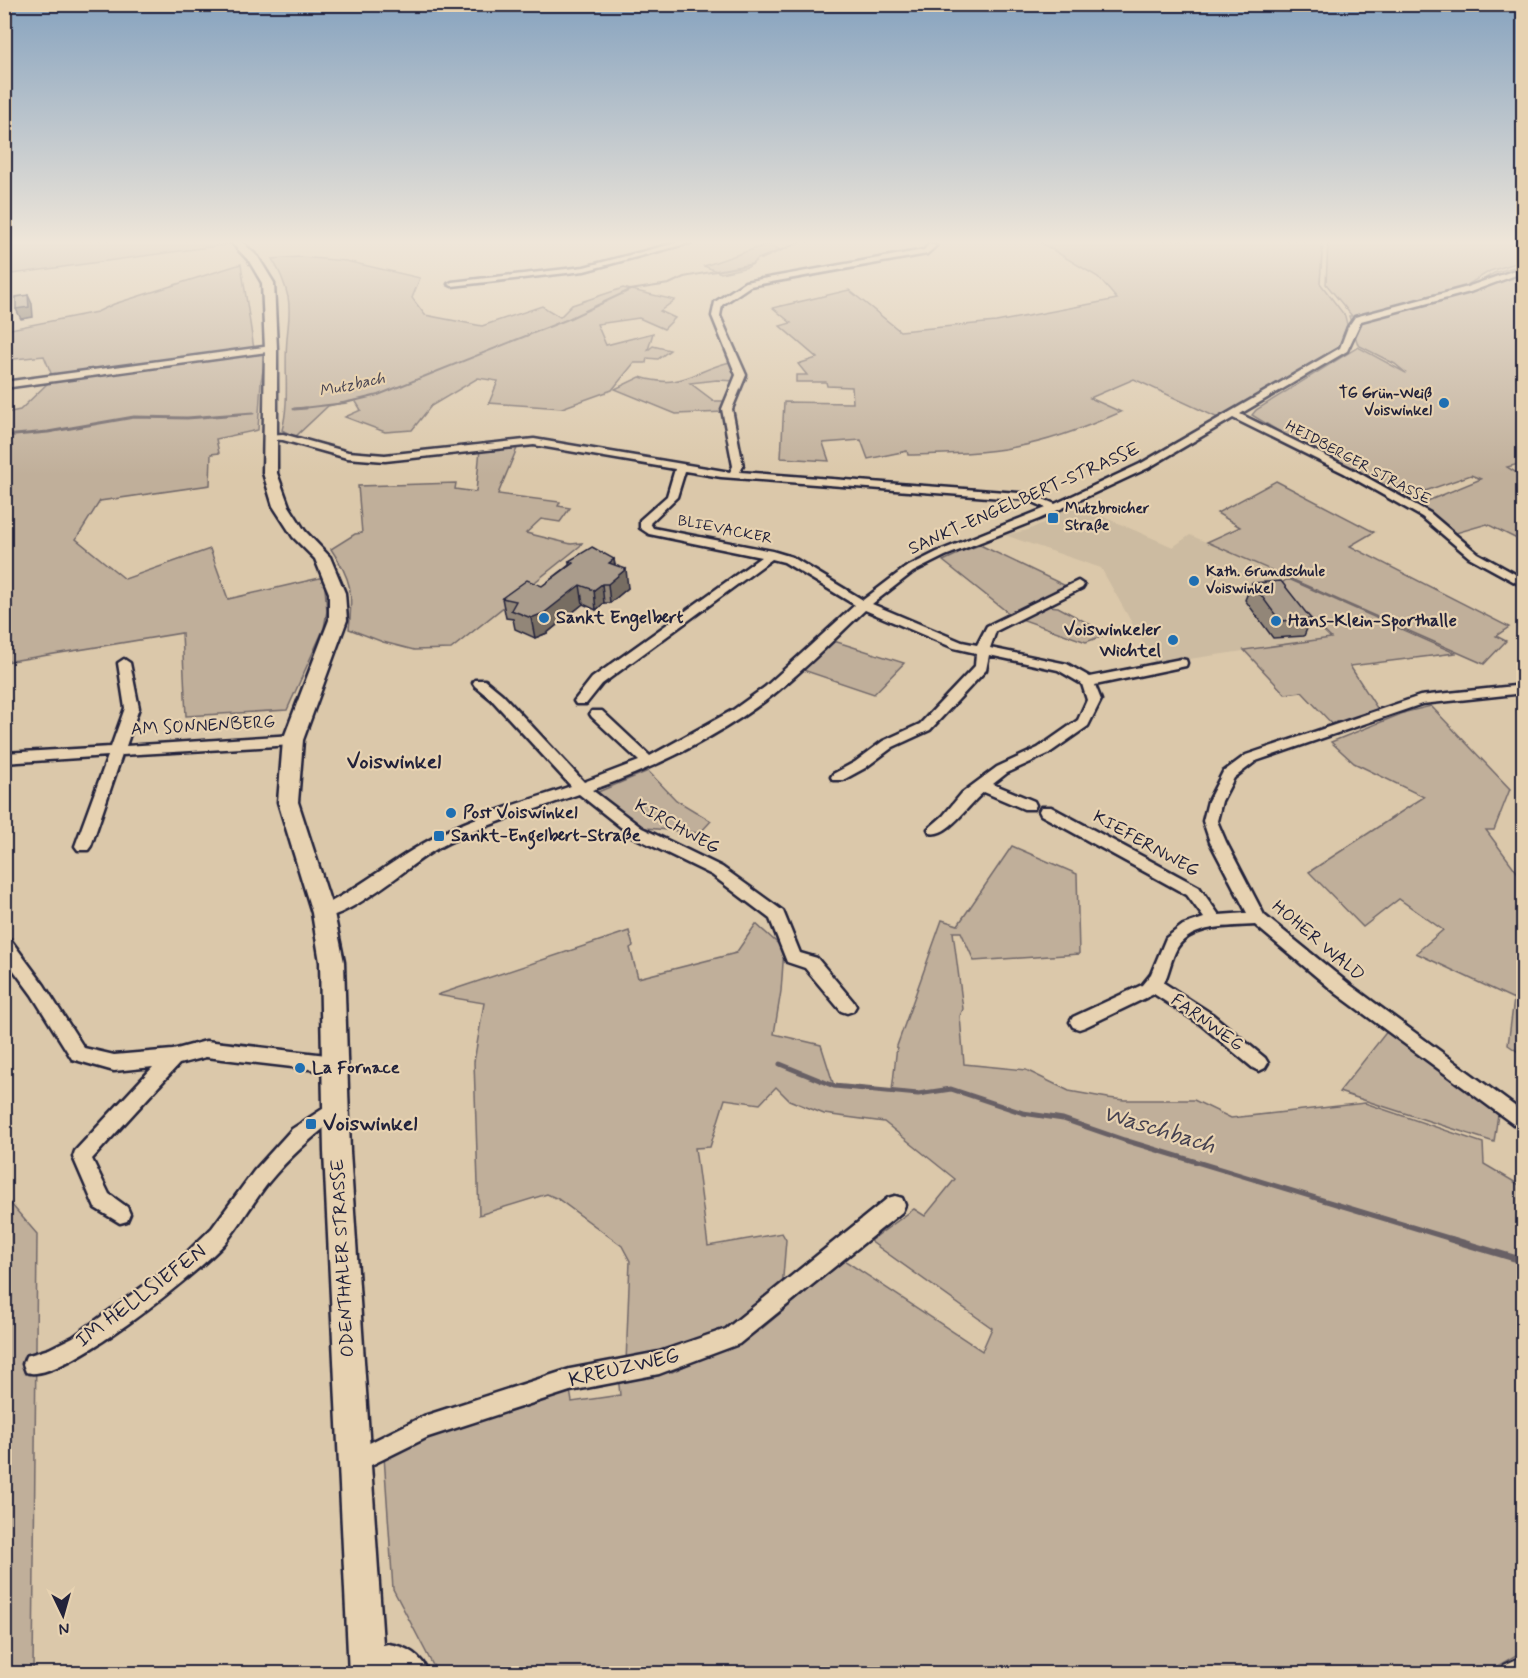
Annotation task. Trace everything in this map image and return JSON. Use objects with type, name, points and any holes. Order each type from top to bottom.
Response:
[{"type":"main road","name":"ODENTHALER STRASSE","points":[[270,318],[270,473],[281,506],[299,534],[322,557],[337,593],[338,620],[294,740],[288,802],[322,912],[332,962],[335,1109],[367,1667]]},
{"type":"street","points":[[717,318],[741,375],[727,409],[738,466],[734,475]]},
{"type":"street","name":"SANKT-ENGELBERT-STRASSE","points":[[322,912],[353,899],[432,845],[471,827],[649,763],[738,713],[777,684],[863,604],[909,570],[941,554],[1035,518],[1053,507],[1144,466],[1344,349],[1352,327],[1361,318]]},
{"type":"street","points":[[4,385],[271,349]]},
{"type":"street","name":"HEIDBERGER STRASSE","points":[[1234,415],[1348,471],[1426,515],[1473,555],[1524,584]]},
{"type":"street","points":[[270,437],[283,437],[347,455],[384,458],[534,442],[734,475],[1031,497],[1053,507]]},
{"type":"street","name":"BLIEVACKER","points":[[681,466],[672,497],[645,520],[643,524],[645,528],[659,534],[772,554],[797,562],[863,604],[958,645],[1062,667],[1088,682]]},
{"type":"street","points":[[581,701],[597,681],[772,554]]},
{"type":"street","points":[[838,777],[860,765],[888,744],[925,727],[981,667],[984,642],[991,629],[1078,585]]},
{"type":"street","points":[[115,750],[132,708],[124,663]]},
{"type":"street","points":[[935,829],[948,820],[967,797],[1002,770],[1043,751],[1083,723],[1094,700],[1088,682],[1181,663]]},
{"type":"street","name":"KIRCHWEG","points":[[480,683],[496,697],[582,789],[637,832],[717,871],[777,915],[793,957],[811,963],[847,1006]]},
{"type":"street","name":"HOHER WALD","points":[[1524,689],[1420,700],[1251,758],[1228,775],[1215,801],[1210,821],[1218,842],[1258,919],[1343,989],[1524,1124]]},
{"type":"street","points":[[597,714],[649,763]]},
{"type":"street","name":"AM SONNENBERG","points":[[4,758],[294,740]]},
{"type":"street","name":"AM SONNENBERG","points":[[83,846],[115,750]]},
{"type":"street","points":[[984,786],[1029,805]]},
{"type":"street","name":"KIEFERNWEG","points":[[1046,811],[1193,891],[1216,923]]},
{"type":"street","points":[[1079,1022],[1116,1006],[1153,985],[1172,943],[1194,927],[1258,919]]},
{"type":"street","points":[[4,944],[38,990],[78,1054],[114,1062],[173,1058],[206,1049],[335,1064]]},
{"type":"street","name":"FARNWEG","points":[[1153,985],[1206,1019],[1259,1063]]},
{"type":"street","points":[[120,1214],[102,1201],[82,1157],[173,1058]]},
{"type":"street","name":"IM HELLSIEFEN","points":[[34,1364],[53,1359],[80,1344],[185,1268],[219,1235],[261,1178],[299,1135],[335,1109]]},
{"type":"street","name":"KREUZWEG","points":[[355,1462],[424,1427],[570,1380],[659,1363],[732,1337],[895,1205]]},
{"type":"street","points":[[367,1667],[384,1655],[395,1655],[408,1663],[417,1674]]},
{"type":"street","points":[[1513,1674],[1524,1668]]},
{"type":"shaded area","points":[[65,318],[249,318],[254,349],[267,350],[261,381],[258,430],[216,439],[219,453],[211,454],[210,485],[100,501],[76,539],[125,579],[210,549],[228,599],[324,577],[327,611],[324,628],[287,710],[186,716],[182,633],[5,662],[5,413],[20,410],[53,378],[44,356],[5,360],[5,330]]},
{"type":"shaded area","points":[[289,318],[442,318],[482,326],[505,318],[637,318],[597,324],[606,345],[653,333],[648,350],[653,346],[670,350],[658,359],[647,358],[646,363],[634,363],[612,390],[562,408],[489,403],[498,381],[478,378],[431,406],[412,430],[385,432],[345,417],[361,410],[355,400],[328,406],[295,437],[282,430],[286,407],[286,351]]},
{"type":"shaded area","points":[[640,318],[675,318],[664,329]]},
{"type":"shaded area","points":[[785,318],[884,318],[900,331],[1015,318],[1346,318],[1351,341],[1220,419],[1134,379],[1090,398],[1121,412],[1042,441],[1002,449],[962,453],[908,455],[907,451],[868,459],[861,440],[823,443],[829,461],[781,458],[784,402],[853,403],[852,387],[827,386],[826,382],[796,382],[796,375],[807,375],[798,364],[817,358],[780,326],[791,323]]},
{"type":"shaded area","points":[[1350,318],[1523,318],[1523,463],[1507,467],[1515,472],[1523,470],[1523,542],[1487,524],[1456,533],[1424,507],[1425,502],[1481,479],[1471,475],[1408,497],[1352,468],[1346,468],[1252,415],[1256,410],[1358,347],[1406,373],[1395,364],[1358,345]]},
{"type":"shaded area","points":[[730,362],[737,375],[736,381],[717,380],[690,383],[714,401],[723,401],[724,412],[676,414],[615,389],[640,377],[667,381],[677,380]]},
{"type":"shaded area","points":[[518,446],[498,494],[560,502],[558,506],[570,508],[560,522],[541,519],[526,533],[571,544],[582,543],[580,546],[451,649],[414,650],[383,642],[349,629],[351,596],[347,578],[331,549],[355,534],[362,533],[358,486],[456,483],[455,489],[476,492],[480,449]]},
{"type":"shaded area","points":[[1276,481],[1374,532],[1350,546],[1509,627],[1496,636],[1506,641],[1484,664],[1207,542],[1240,527],[1217,513]]},
{"type":"shaded area","name":"Kath. Grundschule Voiswinkel","points":[[1074,504],[1173,547],[1190,535],[1285,577],[1274,585],[1279,587],[1331,638],[1155,664],[1101,568],[1005,535],[1028,530],[1059,516],[1061,510]]},
{"type":"shaded area","points":[[980,545],[1068,587],[1011,615],[943,561],[956,555],[954,554]]},
{"type":"shaded area","points":[[1286,580],[1291,580],[1455,653],[1350,666],[1379,711],[1335,727],[1302,692],[1285,694],[1244,650],[1331,638],[1278,586]]},
{"type":"shaded area","points":[[1048,606],[1058,607],[1108,634],[1086,642],[1021,619]]},
{"type":"shaded area","points":[[834,641],[904,663],[874,694],[803,670]]},
{"type":"shaded area","points":[[1431,706],[1510,789],[1494,830],[1486,830],[1523,880],[1523,1055],[1508,1045],[1514,999],[1416,953],[1443,930],[1399,899],[1363,927],[1309,872],[1424,797],[1354,763],[1331,742],[1406,712]]},
{"type":"shaded area","points":[[648,771],[676,800],[711,821],[700,833],[635,827],[598,792]]},
{"type":"shaded area","points":[[1012,846],[1077,874],[1079,954],[974,961],[961,932],[953,932],[963,1009],[960,1016],[964,1064],[1026,1070],[1069,1091],[1108,1098],[1194,1100],[1231,1118],[1365,1103],[1483,1143],[1484,1164],[1523,1187],[1523,1651],[1486,1673],[437,1673],[393,1589],[384,1456],[418,1438],[569,1384],[572,1402],[620,1395],[618,1375],[665,1366],[672,1372],[760,1330],[844,1260],[982,1351],[992,1328],[870,1241],[914,1209],[925,1216],[955,1179],[884,1122],[824,1114],[789,1100],[776,1087],[760,1104],[725,1099],[710,1147],[695,1148],[708,1246],[782,1233],[786,1240],[782,1289],[731,1332],[626,1363],[630,1261],[622,1246],[558,1199],[547,1194],[479,1215],[474,1062],[484,1003],[437,995],[629,931],[633,946],[630,948],[638,978],[736,953],[756,924],[784,949],[781,991],[774,1034],[821,1045],[834,1086],[892,1091],[897,1046],[942,920],[958,925]]},
{"type":"shaded area","points":[[1388,1030],[1498,1114],[1494,1142],[1339,1092]]},
{"type":"shaded area","points":[[4,1196],[37,1234],[33,1673],[5,1673]]},
{"type":"building","points":[[592,547],[614,559],[609,563],[626,569],[608,584],[602,584],[594,590],[580,585],[544,613],[531,618],[511,610],[516,601],[502,598],[527,580],[542,586],[573,563],[569,561]]},
{"type":"building","points":[[1281,581],[1311,619],[1280,621],[1252,583]]},
{"type":"waterway","name":"Mutzbach","points":[[306,408],[294,409],[345,403],[378,395],[570,318]]},
{"type":"waterway","name":"Mutzbach","points":[[4,436],[48,432],[134,417],[187,418],[253,413]]},
{"type":"waterway","name":"Waschbach","points":[[780,1064],[834,1086],[918,1094],[951,1089],[1023,1113],[1063,1119],[1124,1140],[1455,1240]]},
{"type":"waterway","name":"Waschbach","points":[[1450,1239],[1524,1261]]},
{"type":"place","name":"TG Grün-Weiß Voiswinkel","points":[[1444,403]]},
{"type":"place","name":"Mutzbroicher Straße","points":[[1053,518]]},
{"type":"place","name":"Kath. Grundschule Voiswinkel","points":[[1194,581]]},
{"type":"place","name":"Sankt Engelbert","points":[[544,618]]},
{"type":"place","name":"Hans-Klein-Sporthalle","points":[[1276,621]]},
{"type":"place","name":"Voiswinkeler Wichtel","points":[[1173,640]]},
{"type":"place","name":"Post Voiswinkel","points":[[451,813]]},
{"type":"place","name":"Sankt-Engelbert-Straße","points":[[439,836]]},
{"type":"place","name":"La Fornace","points":[[300,1068]]},
{"type":"place","name":"Voiswinkel","points":[[311,1124]]},
{"type":"district","name":"Voiswinkel","points":[[394,762]]}]
